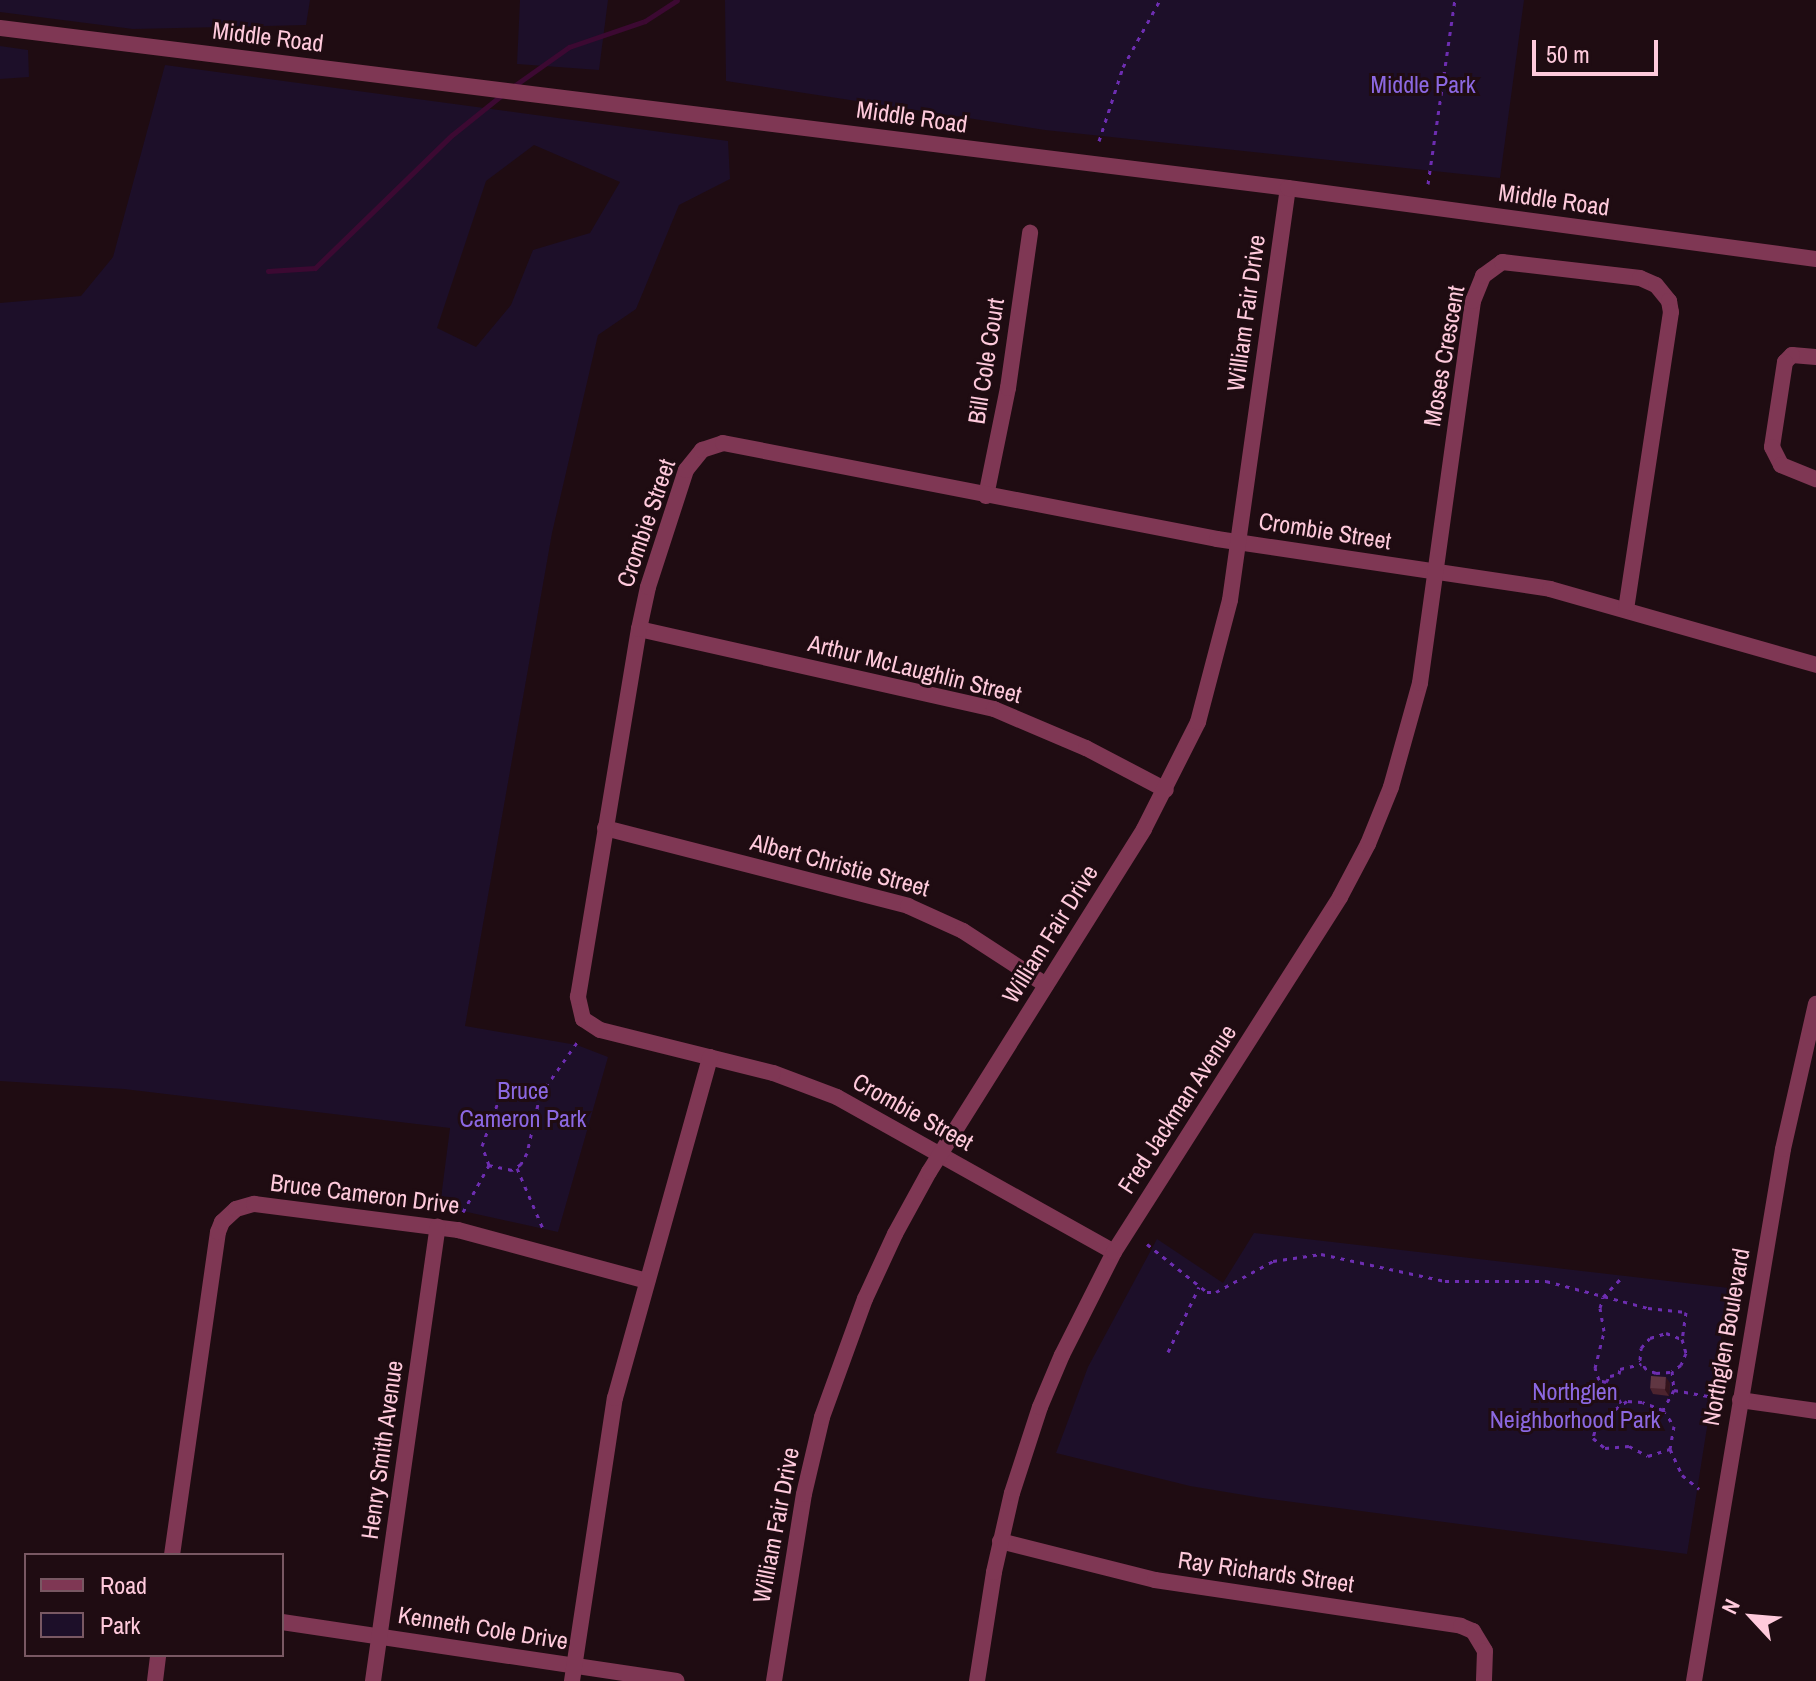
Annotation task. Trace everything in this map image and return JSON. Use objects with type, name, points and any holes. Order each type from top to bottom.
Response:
[{"type":"street","name":"Middle Road","points":[[0,28],[1288,188],[1816,259]]},
{"type":"street","name":"William Fair Drive","points":[[774,1681],[792,1552],[822,1417],[865,1299],[895,1234],[940,1153],[1166,790],[1198,722],[1216,661],[1238,542],[1288,188]]},
{"type":"street","name":"Bill Cole Court","points":[[986,496],[1008,388],[1030,233]]},
{"type":"street","name":"Moses Crescent","points":[[1436,573],[1473,301],[1483,276],[1502,262],[1512,262],[1640,278],[1664,291],[1671,312],[1626,608]]},
{"type":"street","points":[[1816,357],[1792,355],[1785,362],[1772,447],[1781,465],[1816,479]]},
{"type":"street","name":"Crombie Street","points":[[1114,1252],[875,1116],[804,1083],[600,1030],[583,1019],[578,997],[639,629],[648,587],[692,459],[712,444],[723,443],[1238,542],[1550,589],[1626,608],[1816,665]]},
{"type":"street","name":"Fred Jackman Avenue","points":[[977,1681],[1000,1541],[1040,1407],[1085,1306],[1114,1252],[1315,940],[1368,844],[1411,721],[1436,573]]},
{"type":"street","name":"Arthur McLaughlin Street","points":[[639,629],[994,709],[1086,748],[1166,790]]},
{"type":"street","name":"Albert Christie Street","points":[[605,828],[908,906],[963,931],[1046,985]]},
{"type":"street","name":"Northglen Boulevard","points":[[1694,1681],[1783,1149],[1816,1004]]},
{"type":"street","points":[[573,1674],[604,1455],[630,1338],[710,1057]]},
{"type":"street","name":"Bruce Cameron Drive","points":[[172,1553],[218,1232],[227,1215],[244,1204],[438,1227],[496,1238],[647,1281]]},
{"type":"street","name":"Henry Smith Avenue","points":[[373,1681],[438,1227]]},
{"type":"street","points":[[1740,1400],[1816,1411]]},
{"type":"street","name":"Ray Richards Street","points":[[1000,1541],[1155,1580],[1461,1626],[1473,1631],[1485,1651],[1484,1681]]},
{"type":"street","name":"Kenneth Cole Drive","points":[[284,1622],[380,1637],[573,1674],[677,1681]]},
{"type":"street","points":[[155,1681],[158,1657]]},
{"type":"path","points":[[1099,141],[1123,67],[1160,0]]},
{"type":"path","points":[[1428,184],[1455,0]]},
{"type":"path","points":[[489,1165],[512,1170],[517,1168],[527,1153],[540,1095],[578,1041]]},
{"type":"path","points":[[463,1212],[489,1165],[482,1146],[501,1094],[513,1087],[540,1095]]},
{"type":"path","points":[[517,1168],[544,1231]]},
{"type":"path","points":[[1147,1244],[1199,1287],[1216,1292],[1273,1261],[1321,1254],[1445,1281],[1546,1281],[1603,1297],[1686,1312],[1682,1339],[1686,1347],[1684,1360],[1672,1371],[1656,1373],[1641,1364],[1620,1369],[1619,1374],[1610,1376],[1606,1382],[1608,1390],[1615,1393],[1621,1403]]},
{"type":"path","points":[[1606,1382],[1599,1380],[1595,1368],[1604,1331],[1600,1308],[1603,1297],[1622,1277]]},
{"type":"path","points":[[1168,1352],[1199,1287]]},
{"type":"path","points":[[1641,1364],[1641,1348],[1650,1338],[1666,1333],[1682,1339]]},
{"type":"path","points":[[1663,1410],[1674,1390],[1672,1371]]},
{"type":"path","points":[[1674,1390],[1713,1397]]},
{"type":"path","points":[[1670,1449],[1648,1456],[1629,1446],[1609,1449],[1596,1442],[1594,1427],[1621,1403],[1642,1402],[1663,1410],[1674,1426],[1670,1449],[1682,1475],[1699,1489]]},
{"type":"green space","points":[[0,0],[310,0],[306,25],[133,29],[0,12]]},
{"type":"green space","points":[[520,0],[608,0],[599,70],[517,64]]},
{"type":"green space","name":"Middle Park","points":[[725,0],[1524,0],[1500,178],[1045,130],[726,81]]},
{"type":"green space","points":[[0,46],[28,50],[29,77],[0,79]]},
{"type":"green space","name":"Bruce Cameron Park","points":[[165,65],[728,141],[730,179],[679,205],[636,309],[598,335],[552,533],[465,1026],[577,1045],[608,1057],[558,1232],[440,1206],[450,1128],[124,1089],[0,1081],[0,303],[81,296],[113,257]],"holes":[[[534,145],[620,182],[590,233],[533,250],[511,305],[476,347],[437,328],[486,181]]]},
{"type":"green space","name":"Northglen Neighborhood Park","points":[[1254,1233],[1729,1288],[1687,1554],[1262,1498],[1190,1486],[1056,1453],[1088,1367],[1157,1239],[1223,1283]]},
{"type":"building","points":[[1651,1376],[1666,1377],[1665,1389],[1650,1388]]},
{"type":"waterway","points":[[511,88],[569,47],[645,21],[677,0]]},
{"type":"waterway","points":[[268,271],[315,268],[452,135],[503,94]]}]
